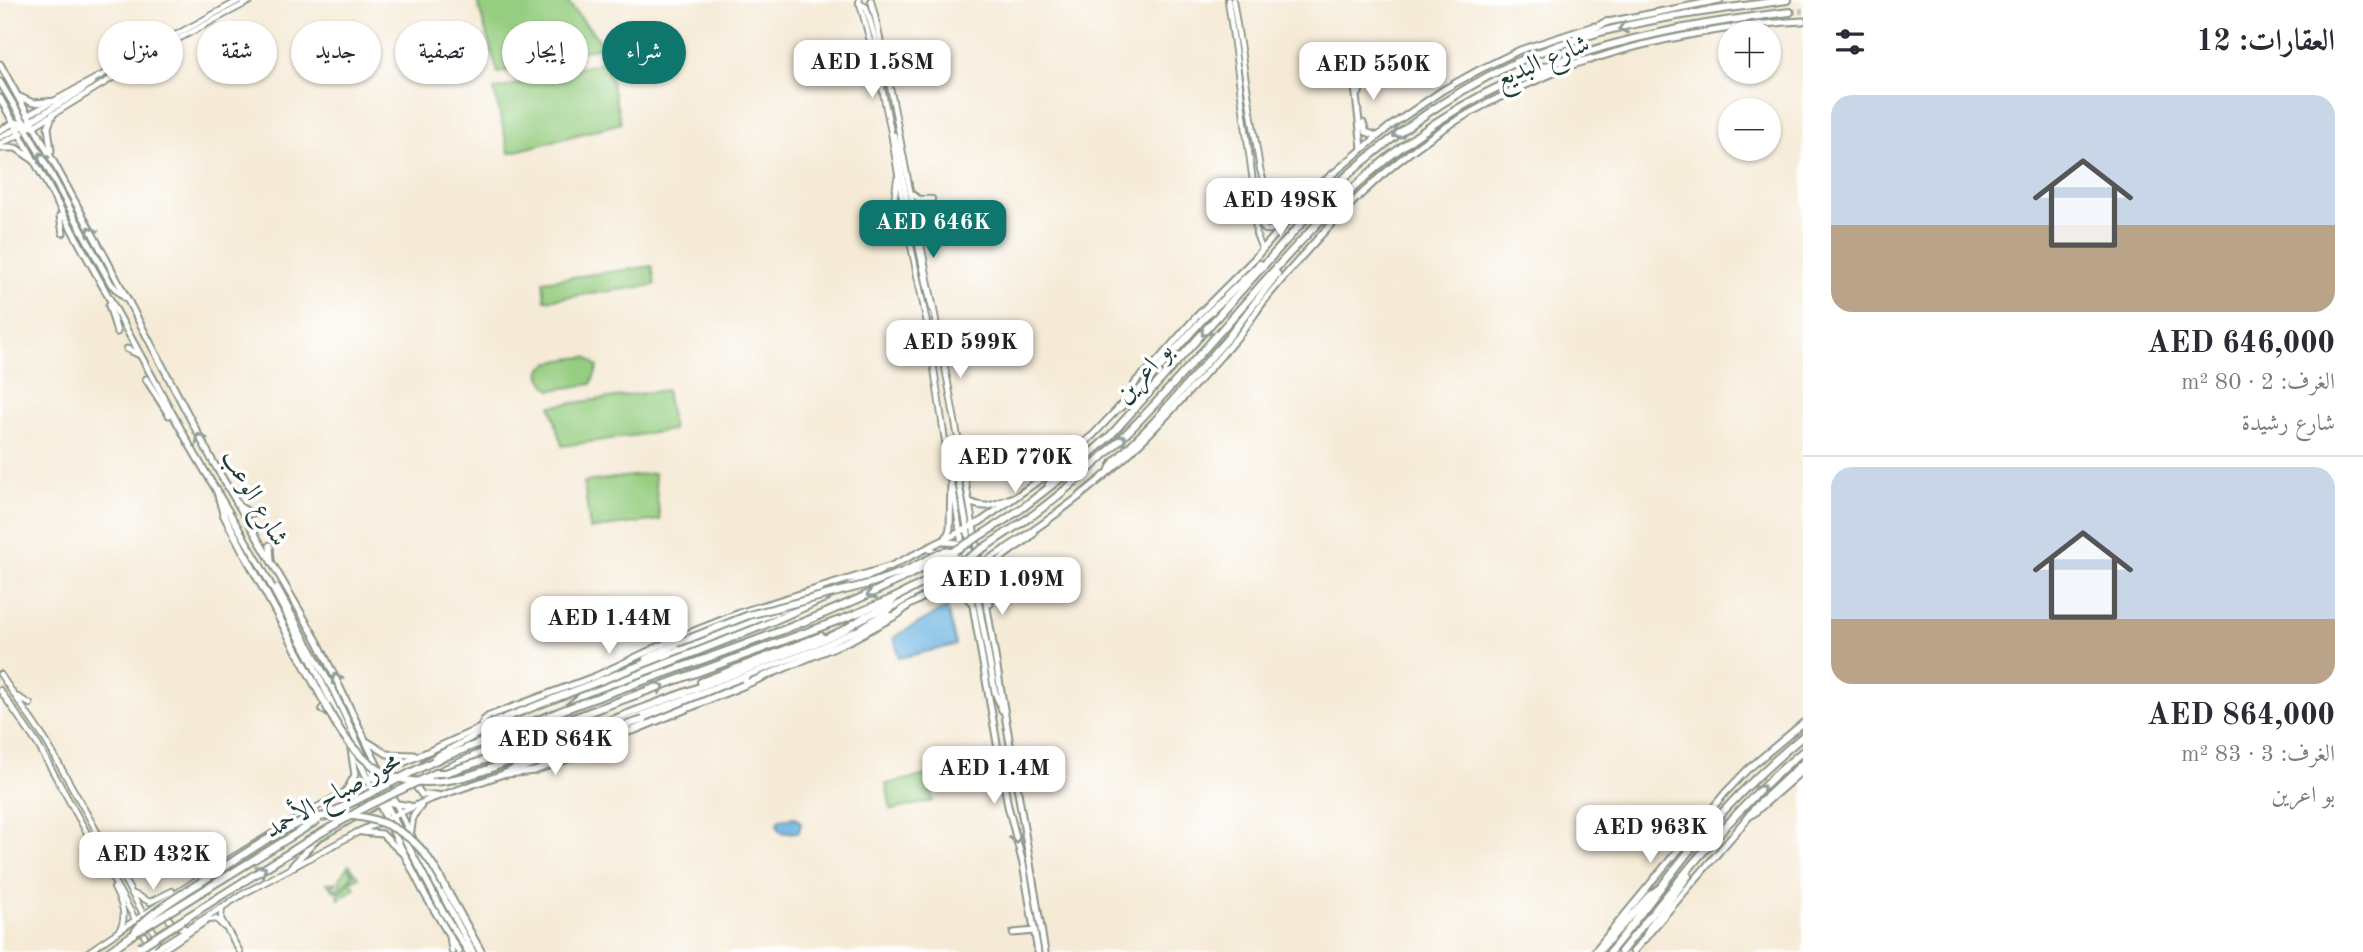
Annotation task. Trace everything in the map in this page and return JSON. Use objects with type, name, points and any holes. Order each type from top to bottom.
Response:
[{"type":"highway","name":"بو اعرين","points":[[489,738],[836,608],[906,579],[1026,506],[1110,436],[1336,185],[1390,138],[1468,87],[1557,45],[1629,26],[1787,0]]},
{"type":"highway","name":"بو اعرين","points":[[866,616],[888,606],[896,597],[955,567],[1033,516],[1092,468],[1126,436],[1345,196],[1401,147],[1448,114],[1548,63],[1638,36],[1790,12]]},
{"type":"highway","points":[[1557,45],[1607,22]]},
{"type":"highway","points":[[1507,82],[1525,80],[1591,59]]},
{"type":"highway","points":[[1119,408],[1132,399],[1248,273],[1268,259]]},
{"type":"highway","points":[[1110,469],[1241,323],[1282,264]]},
{"type":"highway","points":[[217,490],[224,515],[338,730],[352,749],[372,766],[397,778],[421,782],[449,781],[512,760],[634,730],[850,640],[905,608]]},
{"type":"highway","points":[[614,675],[678,643],[744,617],[878,581],[946,551],[954,552]]},
{"type":"highway","points":[[566,709],[581,697],[808,606],[881,570]]},
{"type":"highway","points":[[482,727],[791,606],[819,589]]},
{"type":"highway","points":[[436,773],[498,746],[838,621],[896,597]]},
{"type":"highway","points":[[512,760],[622,711],[828,634],[866,616]]},
{"type":"highway","points":[[505,774],[601,724],[809,646],[844,630],[866,616]]},
{"type":"highway","points":[[436,773],[450,772],[506,753],[620,727],[772,673]]},
{"type":"highway","points":[[1610,952],[1736,797],[1761,771],[1803,736]]},
{"type":"highway","name":"محور صباح الأحمد","points":[[108,952],[307,826],[388,782],[489,738]]},
{"type":"highway","points":[[1621,952],[1744,806],[1803,751]]},
{"type":"highway","points":[[1739,828],[1765,798],[1803,763]]},
{"type":"highway","name":"محور صباح الأحمد","points":[[132,952],[142,950],[314,837],[369,805],[436,773]]},
{"type":"highway","points":[[134,934],[141,923],[211,875],[293,826],[328,816],[347,815],[377,820],[403,834],[426,856],[481,952]]},
{"type":"highway","points":[[1645,938],[1694,863]]},
{"type":"highway","points":[[1596,952],[1648,896],[1664,885]]},
{"type":"main road","name":"شارع البديع","points":[[1119,408],[1137,380],[1154,365],[1332,172],[1411,110],[1479,70],[1520,50],[1607,22],[1720,0]]},
{"type":"main road","name":"شارع البديع","points":[[977,566],[1035,530],[1133,449],[1240,334],[1267,298],[1356,199],[1442,129],[1508,92],[1591,59],[1627,48],[1803,20]]},
{"type":"main road","name":"شارع الوعب","points":[[0,64],[14,90],[35,162],[189,444],[259,563],[341,719],[369,775],[372,789]]},
{"type":"main road","points":[[1374,73],[1362,80],[1359,88],[1364,130],[1377,136]]},
{"type":"main road","points":[[1337,75],[1351,80],[1355,87],[1362,148]]},
{"type":"main road","points":[[0,82],[111,284],[127,299]]},
{"type":"main road","points":[[0,138],[79,93],[92,82]]},
{"type":"main road","points":[[14,90],[28,102],[57,101]]},
{"type":"main road","name":"شارع الوعب","points":[[0,98],[55,164],[237,505],[318,642],[412,838],[471,952]]},
{"type":"main road","points":[[52,114],[48,122],[48,136],[55,164]]},
{"type":"main road","points":[[0,130],[24,125]]},
{"type":"main road","points":[[0,146],[24,125]]},
{"type":"main road","points":[[0,146],[16,148],[35,162]]},
{"type":"main road","points":[[58,206],[63,233]]},
{"type":"main road","points":[[105,292],[117,332]]},
{"type":"main road","points":[[127,349],[140,355]]},
{"type":"main road","points":[[146,379],[189,444]]},
{"type":"main road","name":"بو اعرين","points":[[482,727],[486,718],[596,676],[699,628],[742,612],[881,570],[943,542],[1017,498],[1068,458],[1119,408]]},
{"type":"main road","points":[[946,446],[956,468],[970,527],[976,540],[977,566],[995,692],[1005,714]]},
{"type":"main road","points":[[970,550],[976,540],[1042,492],[1068,458]]},
{"type":"main road","points":[[951,478],[950,529],[943,542],[962,545],[973,554],[998,554]]},
{"type":"main road","points":[[970,502],[988,507],[1017,498]]},
{"type":"main road","points":[[237,505],[252,514]]},
{"type":"main road","points":[[967,572],[970,527]]},
{"type":"main road","points":[[997,673],[989,579],[996,562],[1028,539],[1035,530]]},
{"type":"main road","points":[[960,532],[1008,806],[1023,864],[1038,952]]},
{"type":"main road","points":[[270,545],[272,564]]},
{"type":"main road","points":[[860,629],[870,620],[940,578],[944,569],[943,560],[938,553],[928,549]]},
{"type":"main road","points":[[970,550],[977,566],[1005,714],[1045,952]]},
{"type":"main road","points":[[259,563],[316,657],[390,817],[391,828],[459,952]]},
{"type":"main road","points":[[400,812],[550,758],[628,719],[803,654],[905,608],[977,566]]},
{"type":"main road","points":[[941,587],[961,589],[972,604]]},
{"type":"main road","points":[[324,707],[341,719]]},
{"type":"main road","points":[[328,722],[334,716]]},
{"type":"main road","points":[[1596,952],[1725,793],[1747,770],[1803,723]]},
{"type":"main road","points":[[381,798],[381,772],[482,727]]},
{"type":"main road","points":[[292,866],[317,839],[359,815],[381,798],[386,783],[478,734],[482,727]]},
{"type":"main road","points":[[346,791],[355,775],[348,735]]},
{"type":"main road","points":[[505,774],[534,771],[599,748],[590,744],[592,735]]},
{"type":"main road","points":[[366,740],[385,754],[418,755]]},
{"type":"main road","points":[[369,775],[376,771],[378,765]]},
{"type":"main road","points":[[418,766],[412,778],[418,791],[426,796],[444,794]]},
{"type":"main road","points":[[1633,952],[1739,828],[1803,770]]},
{"type":"main road","name":"محور صباح الأحمد","points":[[346,791],[369,775],[381,772]]},
{"type":"main road","points":[[354,786],[372,789],[381,798],[397,805],[419,804]]},
{"type":"main road","points":[[412,838],[413,816],[428,800]]},
{"type":"main road","name":"محور صباح الأحمد","points":[[356,833],[400,812]]},
{"type":"main road","points":[[390,817],[396,822],[431,890],[471,952]]},
{"type":"main road","points":[[391,828],[391,822],[396,822]]},
{"type":"main road","points":[[356,833],[372,831],[382,834],[407,859]]},
{"type":"main road","points":[[1013,933],[1034,931]]},
{"type":"street","points":[[24,125],[57,101],[240,0]]},
{"type":"street","points":[[24,125],[52,114],[162,48],[252,0]]},
{"type":"street","points":[[871,0],[890,81],[937,319],[970,502],[970,527]]},
{"type":"street","points":[[1231,0],[1265,202],[1275,221],[1270,230],[1261,226],[1254,189],[1231,0]]},
{"type":"street","points":[[859,2],[866,7],[885,75],[890,81]]},
{"type":"street","points":[[859,2],[880,78],[891,132],[927,323],[960,532]]},
{"type":"street","points":[[891,132],[897,141],[908,205],[914,213]]},
{"type":"street","points":[[1259,170],[1269,202],[1275,208],[1285,212],[1299,207]]},
{"type":"street","points":[[889,218],[895,201],[898,171]]},
{"type":"street","points":[[1254,189],[1256,234],[1262,249]]},
{"type":"street","points":[[911,193],[918,198],[932,199]]},
{"type":"street","points":[[926,208],[920,228],[926,270]]},
{"type":"street","points":[[904,211],[913,221],[927,289],[937,319]]},
{"type":"street","points":[[883,225],[899,226],[910,242]]},
{"type":"street","points":[[0,674],[61,766],[157,937],[154,950]]},
{"type":"street","points":[[0,691],[38,745],[154,950]]},
{"type":"street","points":[[16,696],[30,704]]},
{"type":"street","points":[[346,791],[360,798],[362,807],[359,815]]},
{"type":"street","name":"محور صباح الأحمد","points":[[88,952],[176,891],[277,829],[346,791]]},
{"type":"street","name":"محور صباح الأحمد","points":[[154,950],[292,866],[356,833]]},
{"type":"street","points":[[103,862],[122,905],[124,918],[119,931]]},
{"type":"street","points":[[130,890],[141,900],[150,902],[176,891]]},
{"type":"street","points":[[176,891],[167,905],[166,912],[176,926],[188,928]]},
{"type":"street","points":[[222,907],[220,916],[224,927]]},
{"type":"street","points":[[142,950],[154,950],[209,919],[218,920],[240,952]]},
{"type":"street","points":[[450,938],[452,952]]},
{"type":"green space","points":[[566,0],[583,21],[502,21],[502,72],[498,73],[488,39],[488,21],[483,21],[477,1]]},
{"type":"green space","points":[[588,27],[602,44],[602,47],[588,50]]},
{"type":"green space","points":[[602,62],[602,84],[612,84],[621,123],[509,153],[494,90],[517,84],[588,84],[588,66]]},
{"type":"green space","points":[[652,266],[655,285],[545,300],[543,281]]},
{"type":"green space","points":[[587,357],[598,367],[591,384],[551,390],[543,380],[541,372],[550,363]]},
{"type":"green space","points":[[666,390],[673,430],[562,446],[551,406]]},
{"type":"green space","points":[[654,473],[660,520],[590,529],[584,482]]},
{"type":"green space","points":[[928,775],[933,801],[891,810],[886,784]]},
{"type":"green space","points":[[349,865],[359,877],[351,882],[355,888],[339,899],[337,894],[342,891],[352,879],[353,871],[349,869],[352,875],[341,891],[334,891],[327,883],[337,882],[331,885],[338,890],[341,881],[339,879]]},
{"type":"water","points":[[947,607],[956,645],[899,658],[894,637]]},
{"type":"water","points":[[795,817],[801,823],[799,832],[779,831],[777,823],[780,819]]},
{"type":"tunnel","points":[[1790,12],[1803,11]]}]
